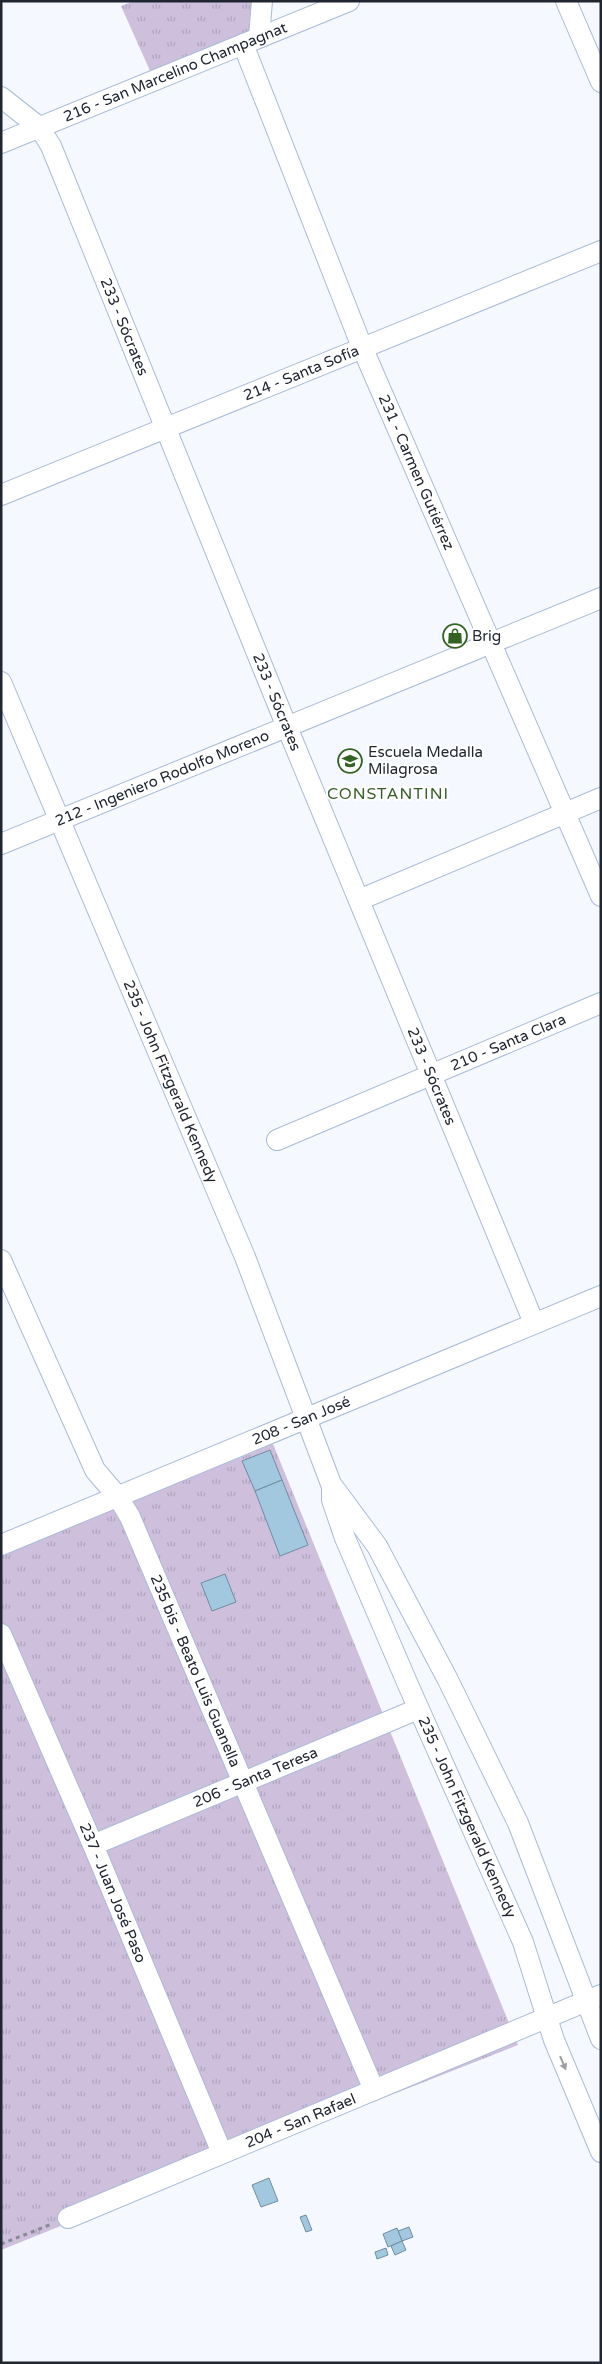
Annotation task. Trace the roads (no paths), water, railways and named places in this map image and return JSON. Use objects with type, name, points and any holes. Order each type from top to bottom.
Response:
[{"type":"street","name":"231 - Carmen Gutiérrez","points":[[262,1],[251,40],[362,347],[601,896]]},
{"type":"street","name":"216 - San Marcelino Champagnat","points":[[1,143],[349,1]]},
{"type":"street","points":[[566,1],[601,82]]},
{"type":"street","name":"233 - Sócrates","points":[[1,98],[39,127],[51,146],[287,727],[534,1323]]},
{"type":"street","name":"214 - Santa Sofía","points":[[1,495],[601,250]]},
{"type":"street","name":"212 - Ingeniero Rodolfo Moreno","points":[[1,844],[601,598]]},
{"type":"street","name":"235 - John Fitzgerald Kennedy","points":[[1,682],[62,820],[245,1257],[332,1484],[377,1546],[448,1680],[518,1823],[593,1998],[601,2039]]},
{"type":"street","points":[[359,900],[601,798]]},
{"type":"street","name":"210 - Santa Clara","points":[[277,1140],[601,1003]]},
{"type":"street","name":"235 bis - Beato Luis Guanella","points":[[1,1260],[95,1470],[118,1497],[130,1517],[374,2090]]},
{"type":"street","name":"208 - San José","points":[[1,1545],[601,1296]]},
{"type":"street","name":"235 - John Fitzgerald Kennedy","points":[[332,1484],[332,1500],[345,1538],[418,1709],[508,1905],[523,1942],[560,2056],[601,2152]]},
{"type":"street","name":"237 - Juan José Paso","points":[[1,1634],[93,1845],[222,2153]]},
{"type":"street","name":"206 - Santa Teresa","points":[[93,1845],[418,1709]]},
{"type":"street","name":"204 - San Rafael","points":[[68,2218],[593,1998]]},
{"type":"place","name":"Brig","points":[[455,636]]},
{"type":"place","name":"Escuela Medalla Milagrosa","points":[[350,761]]},
{"type":"district","name":"CONSTANTINI","points":[[388,793]]}]
